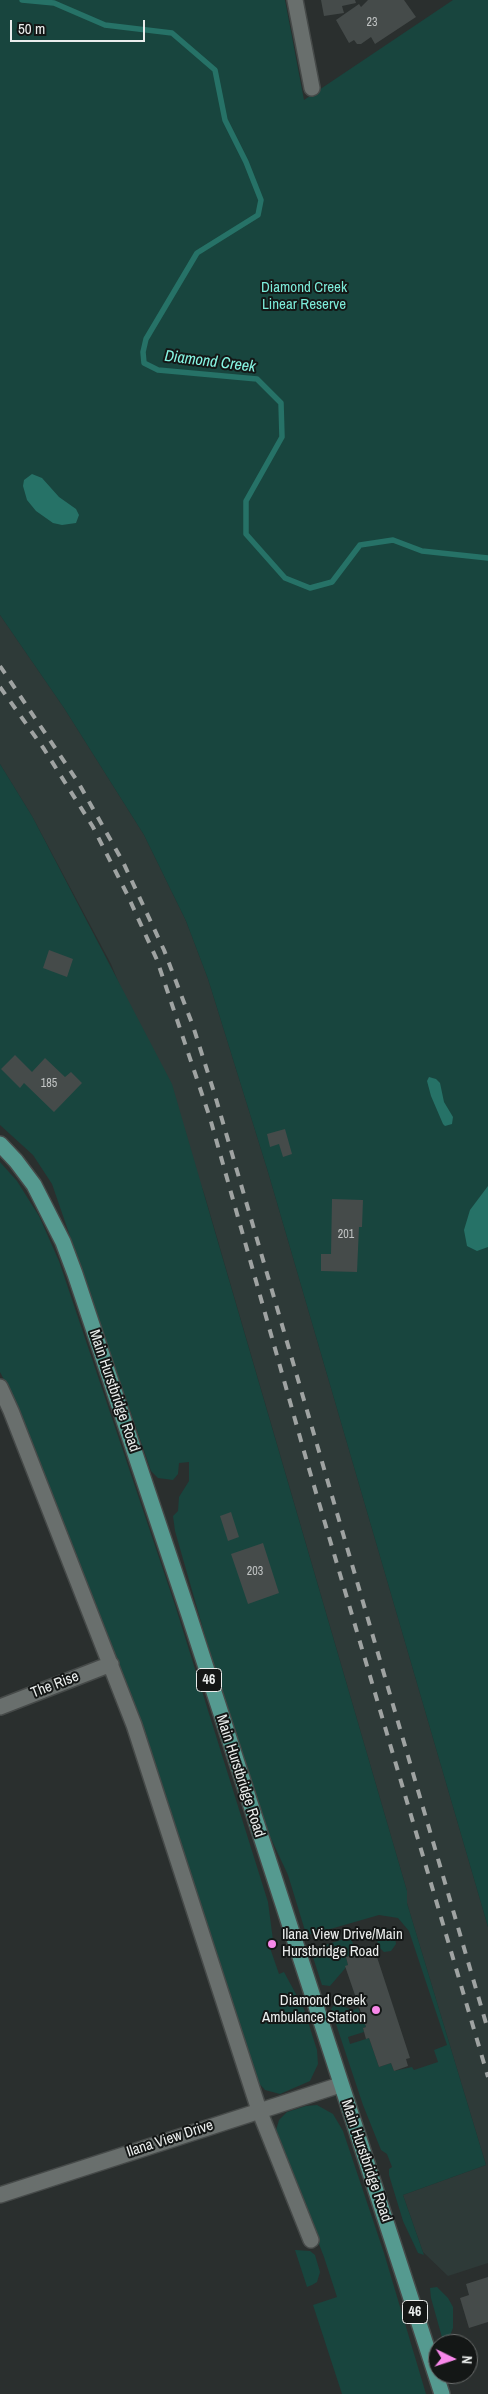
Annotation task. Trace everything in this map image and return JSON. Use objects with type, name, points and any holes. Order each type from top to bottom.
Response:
[{"type":"main road","name":"Main Hurstbridge Road","points":[[0,1144],[34,1184],[63,1242],[75,1274],[189,1615],[340,2085],[442,2394]]},
{"type":"street","points":[[295,0],[312,88]]},
{"type":"street","points":[[0,1387],[111,1664],[142,1747],[259,2110],[310,2240]]},
{"type":"street","name":"The Rise","points":[[0,1707],[111,1664]]},
{"type":"street","name":"Ilana View Drive","points":[[0,2195],[340,2085]]},
{"type":"shaded area","points":[[32,474],[42,478],[59,497],[76,509],[79,515],[76,523],[62,525],[53,523],[36,511],[27,500],[23,486],[24,480]]},
{"type":"shaded area","points":[[0,615],[64,708],[144,835],[186,921],[208,979],[268,1172],[488,1927],[488,2263],[448,2276],[423,2252],[403,2195],[486,2165],[407,1903],[407,1891],[204,1193],[111,964],[32,816],[0,764]]},
{"type":"shaded area","points":[[429,1077],[436,1079],[440,1083],[444,1102],[453,1117],[452,1124],[445,1126],[443,1124],[431,1096],[427,1081]]},
{"type":"shaded area","points":[[488,1186],[488,1247],[477,1251],[467,1246],[464,1230],[470,1210]]},
{"type":"green space","name":"Diamond Creek Linear Reserve","points":[[0,0],[285,0],[304,100],[453,0],[488,0],[488,1927],[268,1172],[208,979],[186,921],[144,835],[64,708],[0,615]]},
{"type":"green space","points":[[0,764],[32,816],[172,1084],[407,1891],[407,1903],[486,2165],[403,2195],[424,2255],[418,2253],[403,2221],[389,2175],[389,2169],[392,2167],[387,2154],[381,2150],[363,2105],[331,2009],[335,2004],[353,2010],[358,2008],[366,2027],[363,2028],[364,2032],[348,2037],[350,2044],[369,2038],[379,2067],[391,2063],[394,2071],[412,2067],[414,2070],[438,2062],[434,2050],[447,2045],[409,1931],[398,1918],[379,1915],[313,1934],[306,1934],[288,1875],[267,1830],[214,1667],[175,1531],[173,1516],[178,1511],[179,1497],[189,1481],[189,1462],[179,1463],[178,1474],[173,1480],[158,1478],[151,1471],[52,1184],[33,1155],[0,1125]]},
{"type":"green space","points":[[0,1162],[17,1181],[39,1216],[59,1261],[175,1605],[268,1902],[273,1940],[268,1942],[279,1974],[284,1972],[304,2009],[317,2050],[318,2064],[310,2081],[280,2094],[265,2090],[256,2080],[141,1724],[47,1481],[14,1399],[0,1372]]},
{"type":"green space","points":[[379,1928],[389,1929],[395,1935],[396,1944],[391,1951],[384,1952],[379,1947],[374,1930]]},
{"type":"green space","points":[[348,1938],[352,1941],[356,1954],[346,1957],[348,1965],[330,1986],[322,1985],[311,1951]]},
{"type":"green space","points":[[317,2105],[333,2114],[343,2131],[384,2253],[426,2394],[342,2394],[313,2305],[337,2297],[324,2257],[276,2130],[279,2120],[287,2112],[306,2106]]},
{"type":"green space","points":[[295,2250],[310,2251],[315,2255],[320,2272],[317,2282],[312,2285],[307,2287]]},
{"type":"green space","points":[[437,2287],[448,2298],[453,2307],[453,2328],[451,2334],[441,2334],[430,2288]]},
{"type":"building","points":[[321,0],[355,0],[356,3],[342,6],[344,13],[324,16]]},
{"type":"building","points":[[368,0],[404,0],[416,17],[375,44],[371,37],[361,44],[357,44],[354,40],[349,43],[336,20],[359,4],[361,7]]},
{"type":"building","points":[[49,950],[73,959],[67,977],[43,968]]},
{"type":"building","points":[[15,1055],[32,1072],[45,1058],[65,1077],[71,1072],[82,1083],[54,1112],[24,1083],[20,1088],[1,1069]]},
{"type":"building","points":[[285,1129],[292,1154],[283,1157],[279,1144],[270,1147],[267,1134]]},
{"type":"building","points":[[332,1199],[363,1200],[362,1227],[359,1227],[357,1272],[321,1271],[321,1254],[331,1254]]},
{"type":"building","points":[[231,1512],[239,1537],[228,1541],[220,1516]]},
{"type":"building","points":[[263,1543],[279,1593],[248,1604],[231,1554]]},
{"type":"building","name":"Diamond Creek Ambulance Station","points":[[370,1949],[373,1958],[377,1957],[410,2058],[406,2059],[408,2066],[394,2071],[391,2063],[379,2067],[369,2038],[366,2039],[363,2028],[366,2027],[345,1966],[348,1965],[346,1957]]},
{"type":"building","points":[[488,2277],[488,2322],[469,2328],[460,2298],[469,2295],[466,2284]]},
{"type":"waterway","name":"Diamond Creek","points":[[22,0],[54,3],[105,25],[172,33],[215,70],[225,120],[246,162],[261,200],[258,215],[197,253],[146,339],[143,352],[144,363],[158,370],[257,379],[281,403],[282,437],[246,501],[246,534],[285,578],[310,588],[332,582],[360,545],[393,540],[422,551],[488,558]]},
{"type":"railway","points":[[0,666],[78,782],[123,862],[164,950],[193,1026],[214,1092],[488,2030]]},
{"type":"railway","points":[[0,687],[44,749],[93,827],[127,894],[157,960],[210,1118],[307,1462],[488,2077]]},
{"type":"place","name":"Ilana View Drive/Main Hurstbridge Road","points":[[272,1944]]},
{"type":"place","name":"Diamond Creek Ambulance Station","points":[[376,2010]]}]
